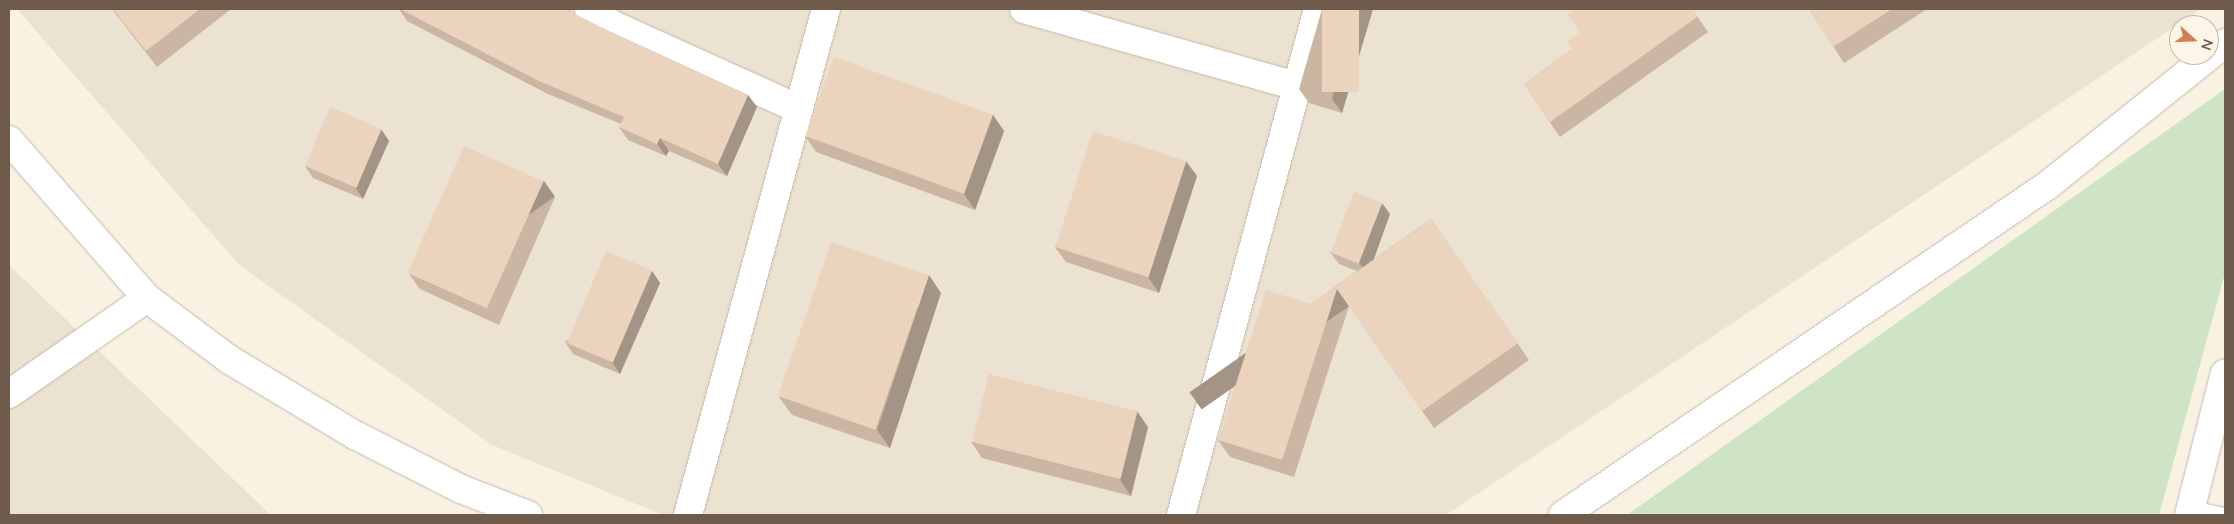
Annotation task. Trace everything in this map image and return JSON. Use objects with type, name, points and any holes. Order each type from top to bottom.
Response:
[{"type":"street","points":[[589,9],[613,25],[799,109]]},
{"type":"street","points":[[688,515],[826,9]]},
{"type":"street","points":[[1024,9],[1297,86]]},
{"type":"street","points":[[1181,515],[1318,9]]},
{"type":"street","points":[[1563,515],[2048,185],[2225,43]]},
{"type":"street","points":[[9,140],[147,298],[230,360],[355,435],[460,489],[528,515]]},
{"type":"street","points":[[9,394],[147,298]]},
{"type":"street","points":[[2190,512],[2225,373]]},
{"type":"lane","points":[[2190,512],[2225,515]]},
{"type":"shaded area","points":[[17,9],[2201,9],[2192,15],[2169,15],[2169,30],[1446,515],[663,515],[492,445],[239,265]]},
{"type":"shaded area","points":[[9,265],[271,515],[9,515]]},
{"type":"green space","points":[[2225,89],[2225,273],[2159,515],[1627,515]]},
{"type":"building","points":[[113,9],[200,9],[146,51]]},
{"type":"building","points":[[400,9],[565,9],[748,95],[718,164],[660,138],[657,144],[619,127],[624,117],[539,81]]},
{"type":"building","points":[[1322,9],[1359,9],[1359,92],[1322,92]]},
{"type":"building","points":[[1574,9],[1692,9],[1697,17],[1550,122],[1524,84],[1572,49],[1567,42],[1580,32],[1567,14]]},
{"type":"building","points":[[1809,9],[1892,9],[1833,47]]},
{"type":"building","points":[[834,57],[993,115],[964,194],[805,136]]},
{"type":"building","points":[[330,107],[382,129],[357,188],[305,166]]},
{"type":"building","points":[[1093,131],[1186,161],[1149,277],[1055,247]]},
{"type":"building","points":[[464,146],[543,181],[487,308],[407,273]]},
{"type":"building","points":[[1354,192],[1382,203],[1359,263],[1331,253]]},
{"type":"building","points":[[1431,219],[1518,343],[1422,411],[1337,289],[1282,460],[1218,440],[1266,290],[1311,304]]},
{"type":"building","points":[[831,242],[928,276],[875,430],[778,396]]},
{"type":"building","points":[[606,251],[652,271],[613,363],[567,343]]},
{"type":"building","points":[[989,374],[1137,411],[1121,479],[972,442]]}]
